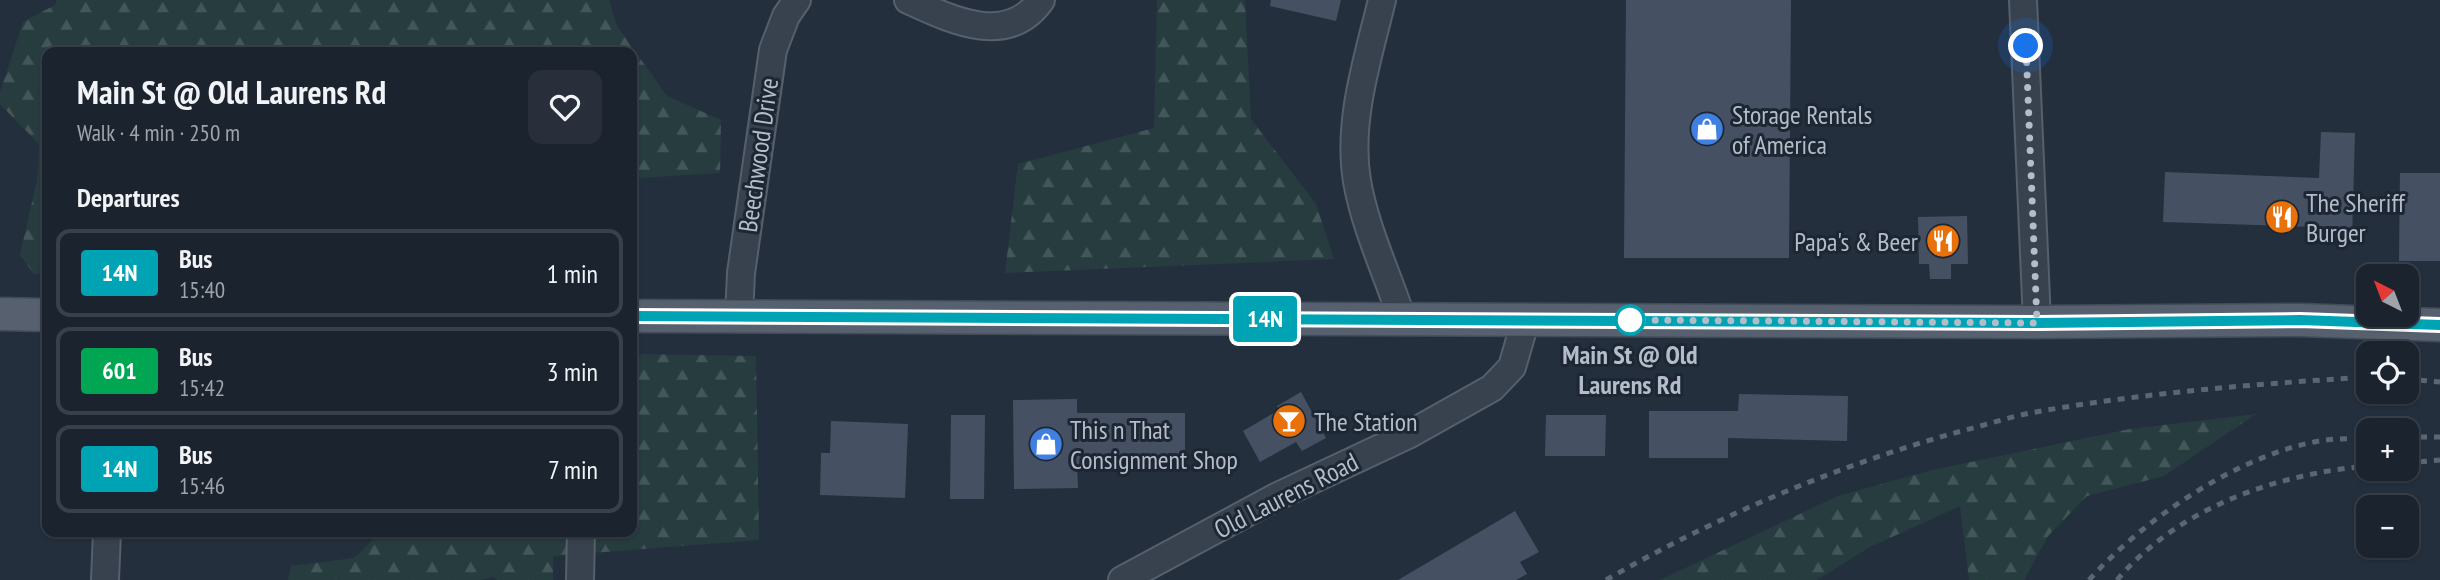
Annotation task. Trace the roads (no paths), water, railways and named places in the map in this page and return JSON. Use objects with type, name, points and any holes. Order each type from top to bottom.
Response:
[{"type":"main road","points":[[0,314],[42,314]]},
{"type":"main road","points":[[637,316],[2037,323],[2300,320],[2440,325]]},
{"type":"street","name":"Beechwood Drive","points":[[739,316],[741,273],[773,50],[786,16],[797,0]]},
{"type":"street","points":[[908,0],[951,20],[992,27],[1021,18],[1041,0]]},
{"type":"street","points":[[1382,0],[1363,80],[1355,158],[1366,218],[1402,319]]},
{"type":"street","points":[[2023,0],[2037,323]]},
{"type":"street","name":"Old Laurens Road","points":[[1122,580],[1278,496],[1410,434],[1492,388],[1512,367],[1526,319]]},
{"type":"street","points":[[105,580],[107,537]]},
{"type":"street","points":[[580,580],[581,537]]},
{"type":"railway","points":[[1606,580],[1690,535],[1777,495],[1912,446],[2003,420],[2072,406],[2156,395],[2356,378]]},
{"type":"railway","points":[[2419,380],[2440,382]]},
{"type":"railway","points":[[2419,437],[2440,437]]},
{"type":"railway","points":[[2089,580],[2136,535],[2163,514],[2222,477],[2284,450],[2321,441],[2356,438]]},
{"type":"railway","points":[[2419,462],[2440,460]]},
{"type":"railway","points":[[2117,580],[2169,533],[2199,514],[2264,487],[2299,477],[2356,467]]},
{"type":"place","name":"Storage Rentals of America","points":[[1707,129]]},
{"type":"place","name":"The Sheriff Burger","points":[[2282,217]]},
{"type":"place","name":"Papa's & Beer","points":[[1943,241]]},
{"type":"place","name":"Main St @ Old Laurens Rd","points":[[1630,320]]},
{"type":"place","name":"The Station","points":[[1289,421]]},
{"type":"place","name":"This n That Consignment Shop","points":[[1046,444]]}]
